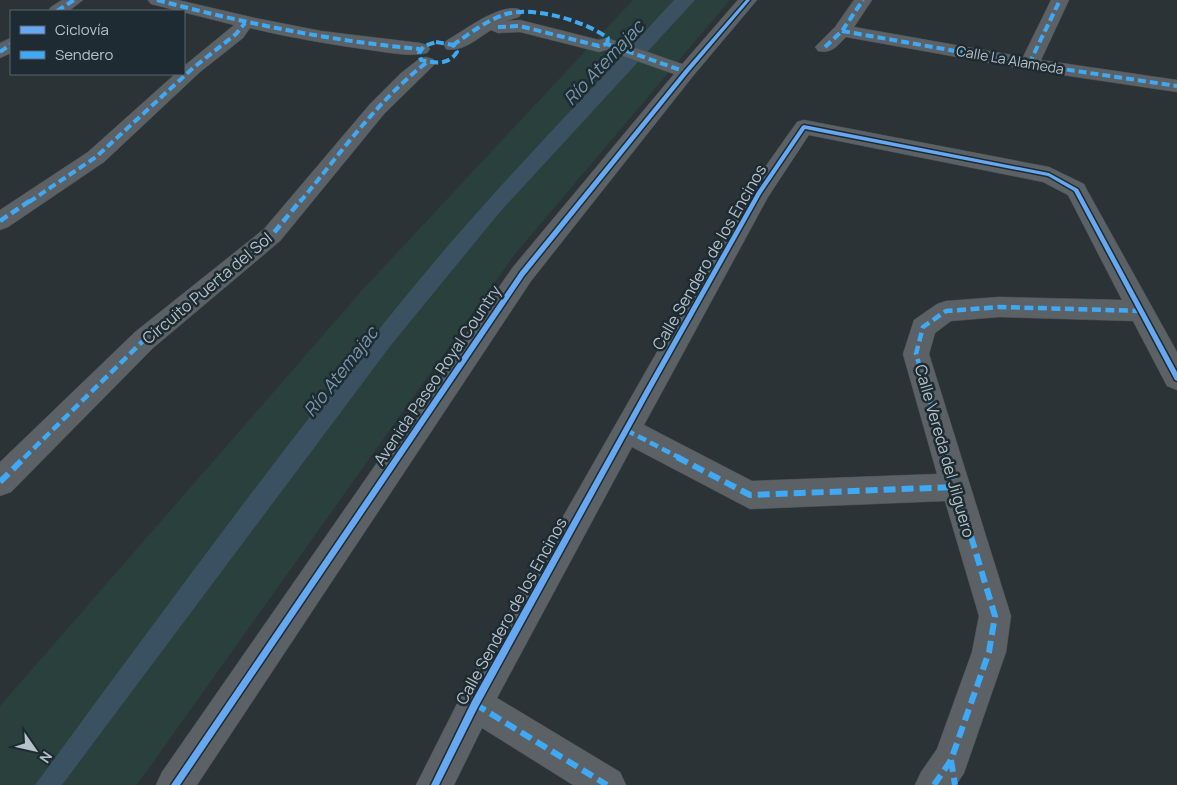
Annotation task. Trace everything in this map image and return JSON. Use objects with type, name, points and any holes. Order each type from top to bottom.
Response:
[{"type":"street","points":[[59,10],[74,0]]},
{"type":"street","points":[[157,0],[245,23],[382,46],[423,56],[438,64],[453,58],[457,52],[453,46],[474,32],[497,23],[584,47],[607,44],[677,69]]},
{"type":"street","name":"Avenida Paseo Royal Country","points":[[175,785],[522,274],[677,69],[748,0]]},
{"type":"street","points":[[825,47],[842,31],[863,0]]},
{"type":"street","points":[[1029,64],[1060,0]]},
{"type":"street","points":[[0,221],[96,157],[193,68],[236,34],[245,23]]},
{"type":"street","name":"Calle La Alameda","points":[[842,31],[1029,64],[1177,86]]},
{"type":"street","name":"Circuito Puerta del Sol","points":[[0,482],[144,340],[272,235],[376,109],[408,76],[423,56]]},
{"type":"street","name":"Calle Sendero de los Encinos","points":[[435,785],[474,704],[626,430],[760,193],[804,127],[1049,175],[1076,190],[1177,378]]},
{"type":"street","name":"Calle Vereda del Jilguero","points":[[947,777],[989,652],[995,616],[916,354],[923,327],[946,310],[999,307],[1142,311]]},
{"type":"street","points":[[626,430],[750,495],[955,487]]},
{"type":"street","points":[[474,704],[607,785]]},
{"type":"green space","points":[[633,0],[730,0],[515,254],[137,785],[0,785],[0,706],[365,287]]},
{"type":"water","points":[[674,0],[695,0],[499,213],[391,345],[62,785],[35,785],[233,517],[387,320],[440,255],[497,190]]},
{"type":"marked path","points":[[59,10],[74,0]]},
{"type":"marked path","points":[[157,0],[222,17],[288,31],[354,42],[420,49]]},
{"type":"marked path","points":[[825,47],[842,31],[863,0]]},
{"type":"marked path","points":[[1029,64],[1060,0]]},
{"type":"marked path","points":[[453,45],[492,20],[516,12],[544,14],[575,22],[600,32],[608,38],[607,44]]},
{"type":"marked path","points":[[0,221],[96,157],[193,68],[236,34],[245,23]]},
{"type":"marked path","points":[[498,27],[520,26],[599,46],[607,44],[686,72]]},
{"type":"marked path","points":[[842,31],[1029,64],[1177,86]]},
{"type":"marked path","points":[[436,42],[453,45],[457,52],[453,58],[438,64],[421,60],[419,53],[424,46],[436,42]]},
{"type":"marked path","points":[[0,52],[10,45]]},
{"type":"marked path","points":[[0,482],[144,340],[272,235],[377,109],[408,77],[426,63]]},
{"type":"marked path","points":[[934,785],[951,760],[989,652],[995,616],[916,354],[923,327],[946,311],[999,307],[1142,311]]},
{"type":"marked path","points":[[626,430],[750,495],[955,487]]},
{"type":"marked path","points":[[475,704],[607,785]]},
{"type":"marked path","points":[[951,760],[955,785]]},
{"type":"cycle path","points":[[175,785],[522,274],[686,72],[748,0]]},
{"type":"cycle path","points":[[435,785],[475,704],[647,392],[759,193],[804,127],[1049,175],[1076,190],[1177,378]]},
{"type":"water label","name":"Río Atemajac","points":[[604,63]]},
{"type":"water label","name":"Río Atemajac","points":[[341,372]]}]
